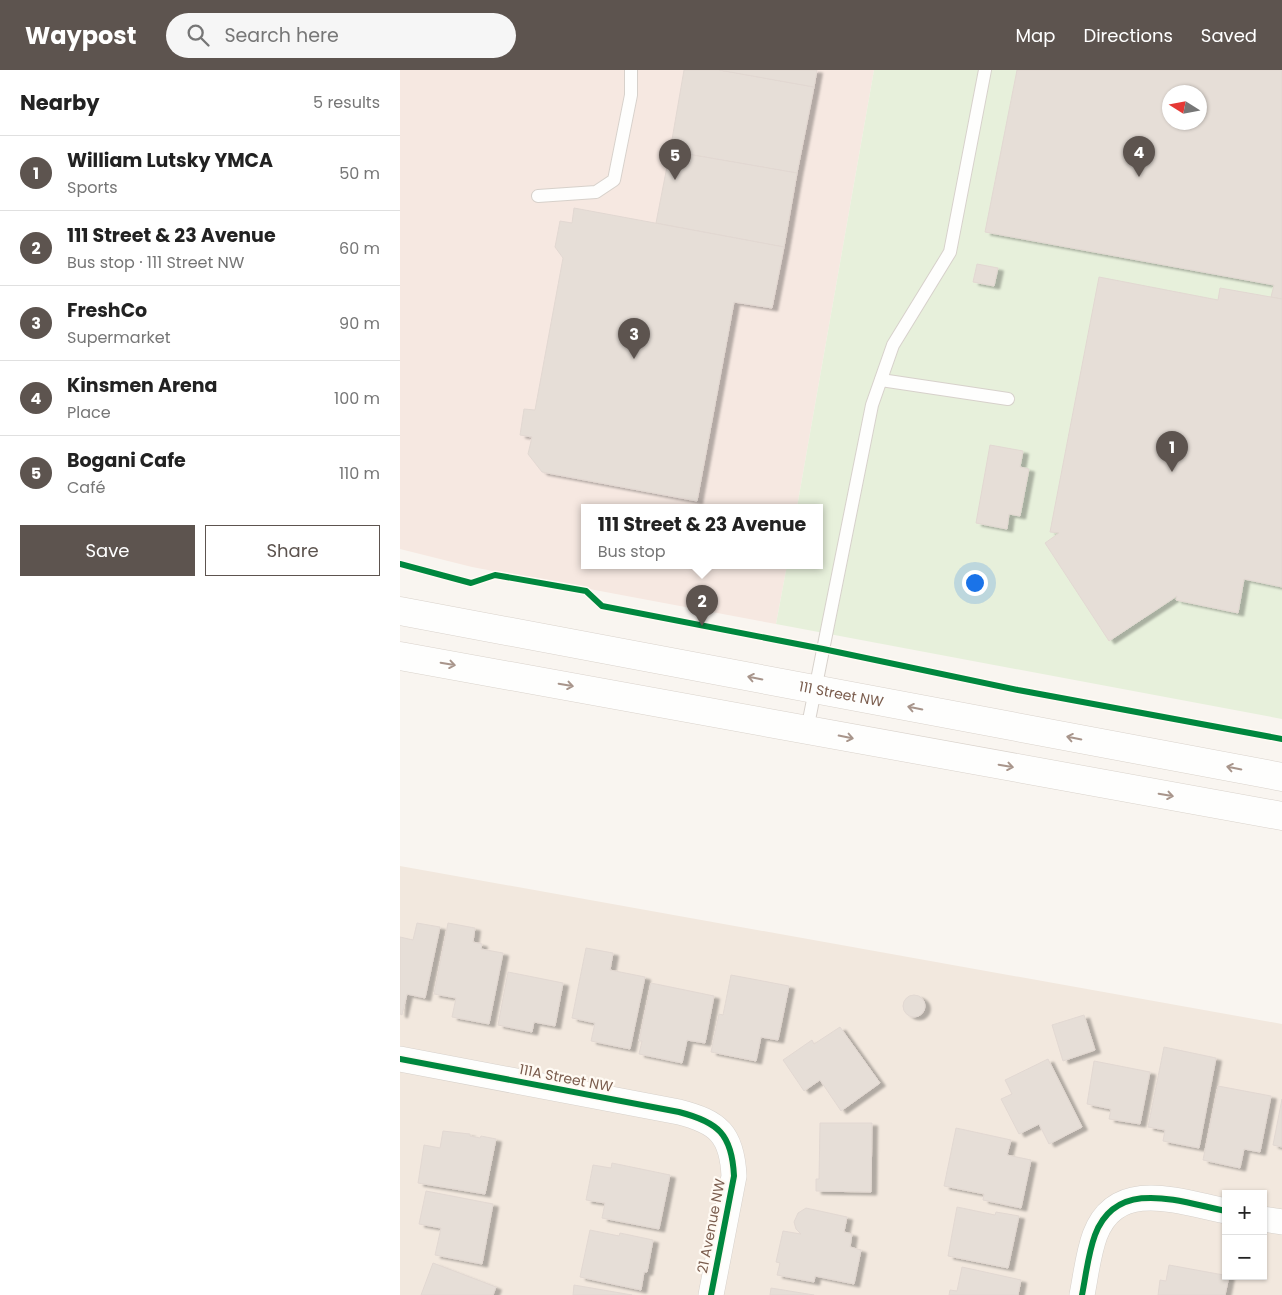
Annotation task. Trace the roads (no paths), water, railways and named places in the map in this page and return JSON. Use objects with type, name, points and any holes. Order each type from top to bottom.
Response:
[{"type":"main road","name":"111 Street NW","points":[[400,611],[1282,777]]},
{"type":"main road","points":[[400,656],[1282,816]]},
{"type":"street","name":"111A Street NW","points":[[400,1059],[679,1112],[698,1117],[711,1124],[722,1134]]},
{"type":"street","name":"21 Avenue NW","points":[[711,1295],[734,1176],[729,1144],[722,1134]]},
{"type":"street","points":[[1082,1295],[1095,1235],[1107,1214],[1115,1206],[1126,1200],[1157,1198],[1222,1210]]},
{"type":"street","points":[[1267,1220],[1282,1222]]},
{"type":"lane","points":[[538,196],[596,192],[614,180],[631,95],[631,70]]},
{"type":"lane","points":[[807,730],[872,405],[893,345],[950,252],[985,70]]},
{"type":"lane","points":[[881,380],[1008,399]]},
{"type":"place","name":"Kinsmen Arena","points":[[1139,177]]},
{"type":"place","name":"Bogani Cafe","points":[[675,180]]},
{"type":"place","name":"FreshCo","points":[[634,359]]},
{"type":"place","name":"William Lutsky YMCA","points":[[1172,472]]},
{"type":"place","name":"111 Street & 23 Avenue","points":[[702,626]]}]
